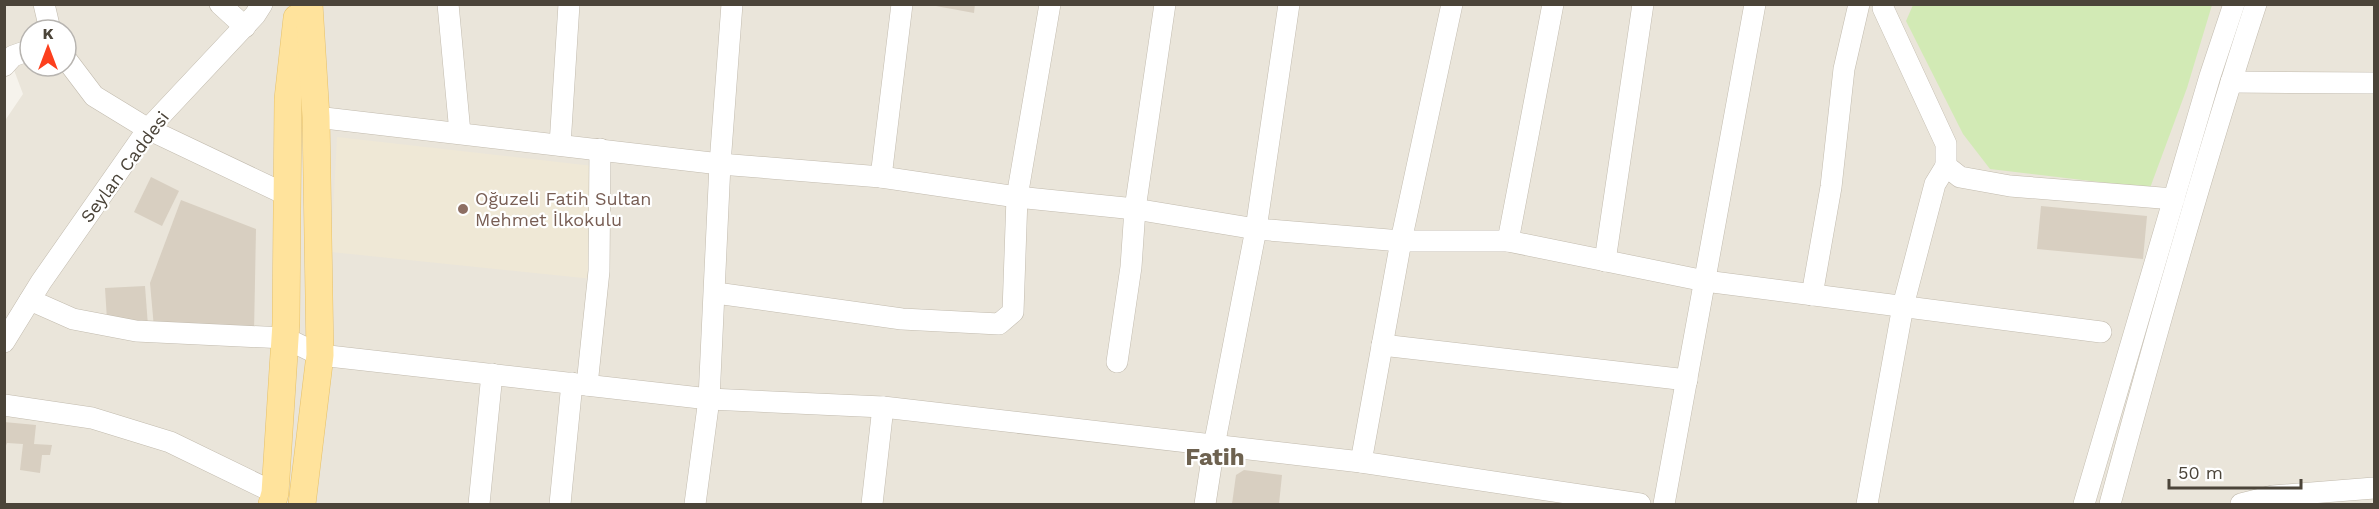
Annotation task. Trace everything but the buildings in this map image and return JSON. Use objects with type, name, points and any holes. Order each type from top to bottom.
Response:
[{"type":"main road","points":[[273,499],[285,338],[288,99],[299,4]]},
{"type":"main road","points":[[302,504],[320,355],[316,117],[309,4]]},
{"type":"street","points":[[220,4],[245,27]]},
{"type":"street","name":"Seylan Caddesi","points":[[4,342],[30,300],[148,129],[245,27],[262,4]]},
{"type":"street","points":[[448,4],[460,133]]},
{"type":"street","points":[[560,145],[569,4]]},
{"type":"street","points":[[695,504],[709,399],[716,293],[720,164],[732,4]]},
{"type":"street","points":[[881,177],[902,4]]},
{"type":"street","points":[[716,293],[902,319],[999,324],[1013,312],[1017,197],[1050,4]]},
{"type":"street","points":[[1117,362],[1131,267],[1134,209],[1165,4]]},
{"type":"street","points":[[1205,504],[1214,446],[1257,229],[1289,4]]},
{"type":"street","points":[[1361,462],[1401,241],[1452,4]]},
{"type":"street","points":[[1508,241],[1553,4]]},
{"type":"street","points":[[1605,261],[1643,4]]},
{"type":"street","points":[[1664,504],[1755,4]]},
{"type":"street","points":[[1812,295],[1831,187],[1844,69],[1859,4]]},
{"type":"street","points":[[2084,504],[2234,4]]},
{"type":"street","points":[[2110,504],[2154,341],[2256,4]]},
{"type":"street","points":[[1867,504],[1903,306],[1935,184],[1946,166],[1946,144],[1882,6]]},
{"type":"street","points":[[4,66],[13,56],[18,54]]},
{"type":"street","points":[[78,75],[94,96],[148,129],[287,195]]},
{"type":"street","points":[[2231,82],[2374,83]]},
{"type":"street","points":[[316,117],[720,164],[881,177],[1017,197],[1134,209],[1257,229],[1401,241],[1508,241],[1706,281],[2101,332]]},
{"type":"street","points":[[560,504],[598,272],[600,149]]},
{"type":"street","points":[[1946,166],[1960,177],[2010,186],[2174,199]]},
{"type":"street","points":[[30,300],[73,319],[136,331],[285,338],[320,355],[709,399],[883,407],[1361,462],[1640,504]]},
{"type":"street","points":[[1382,345],[1687,380]]},
{"type":"street","points":[[479,504],[492,374]]},
{"type":"street","points":[[4,405],[92,418],[170,442],[273,499]]},
{"type":"street","points":[[872,504],[883,407]]},
{"type":"street","points":[[2241,504],[2273,496],[2374,488]]},
{"type":"shaded area","points":[[5,4],[2374,5],[2374,504],[5,504],[4,122],[23,94],[5,46]]},
{"type":"shaded area","name":"Oğuzeli Fatih Sultan Mehmet İlkokulu","points":[[337,137],[593,166],[593,279],[331,252]]},
{"type":"green space","points":[[1913,5],[2212,5],[2187,88],[2150,188],[1990,169],[1963,134],[1906,21]]},
{"type":"place","name":"Oğuzeli Fatih Sultan Mehmet İlkokulu","points":[[463,209]]},
{"type":"district","name":"Fatih","points":[[1215,457]]}]
